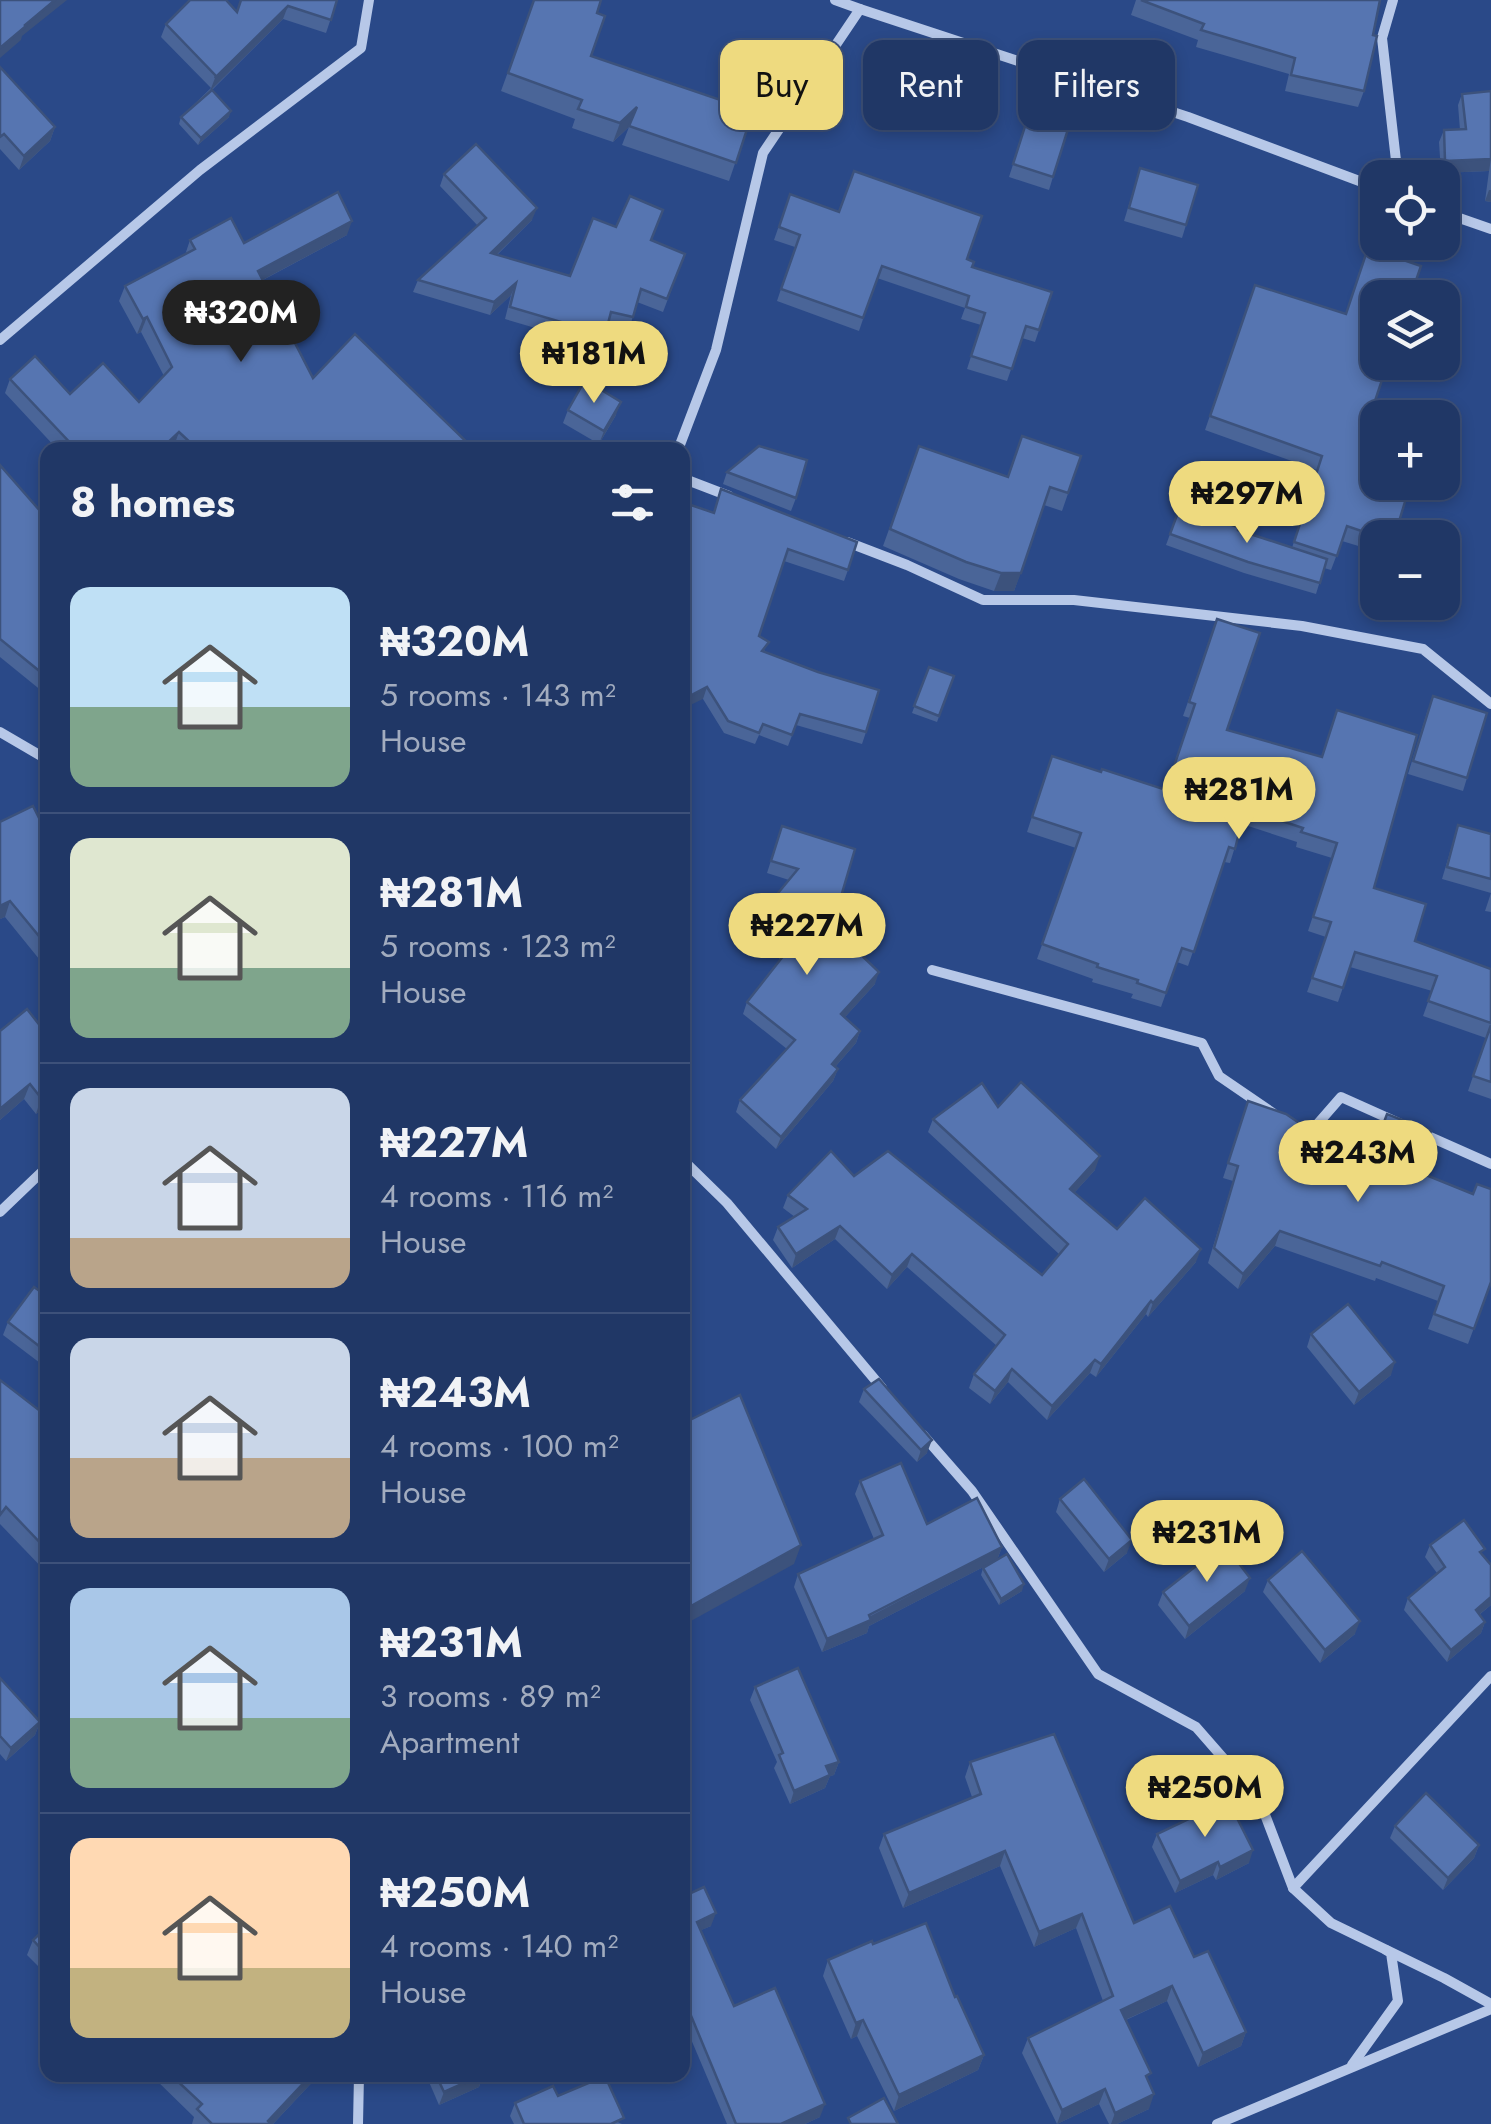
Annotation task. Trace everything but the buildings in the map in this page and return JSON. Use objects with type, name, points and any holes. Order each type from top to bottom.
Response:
[{"type":"street","points":[[0,340],[200,170],[361,48],[369,0]]},
{"type":"street","points":[[834,0],[1188,118],[1360,181]]},
{"type":"street","points":[[1393,0],[1382,38],[1396,160]]},
{"type":"street","points":[[681,442],[716,350],[763,152],[860,10]]},
{"type":"street","points":[[1460,219],[1491,230]]},
{"type":"street","points":[[690,481],[748,504]]},
{"type":"street","points":[[834,537],[982,600],[1074,600],[1302,626],[1423,648],[1491,704]]},
{"type":"street","points":[[0,732],[40,755]]},
{"type":"street","points":[[932,970],[1202,1043],[1218,1076],[1277,1116]]},
{"type":"street","points":[[1292,1126],[1307,1136],[1341,1097],[1491,1164]]},
{"type":"street","points":[[690,1167],[726,1203],[894,1402]]},
{"type":"street","points":[[0,1212],[40,1174]]},
{"type":"street","points":[[920,1432],[972,1491],[1098,1674],[1196,1728],[1259,1799],[1293,1888],[1331,1923],[1391,1953],[1398,2000],[1351,2067]]},
{"type":"street","points":[[1293,1888],[1491,1676]]},
{"type":"street","points":[[1331,1923],[1444,1978],[1491,2007]]},
{"type":"street","points":[[1218,2124],[1491,2007]]},
{"type":"street","points":[[358,2124],[359,2082]]}]
